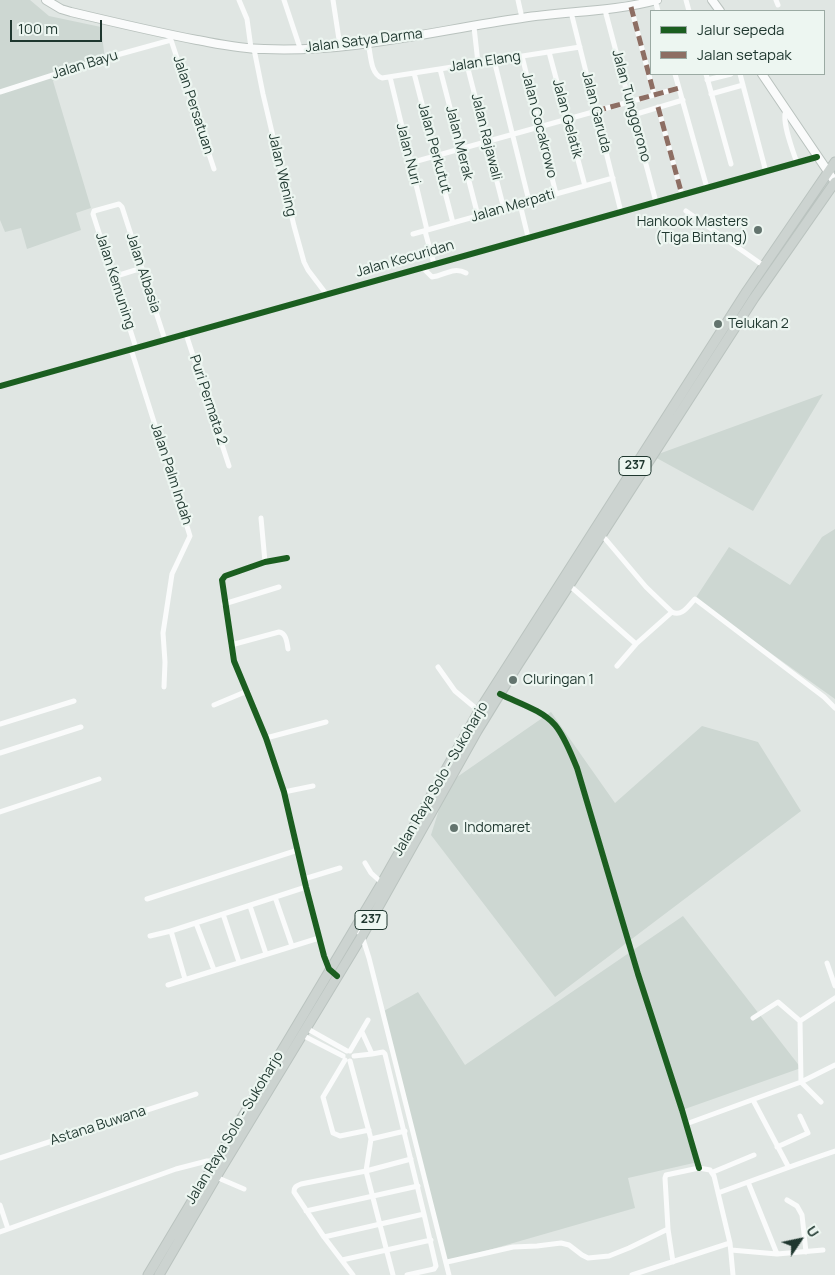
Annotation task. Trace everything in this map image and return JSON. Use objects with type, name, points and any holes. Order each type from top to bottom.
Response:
[{"type":"main road","name":"Jalan Satya Darma","points":[[46,0],[61,9],[71,12],[173,38],[252,49],[340,46],[474,27],[522,18],[631,7],[656,0]]},
{"type":"main road","points":[[763,75],[835,182]]},
{"type":"main road","name":"237","points":[[751,295],[764,266],[835,162]]},
{"type":"main road","name":"237","points":[[751,295],[835,182]]},
{"type":"main road","name":"Jalan Raya Solo - Sukoharjo","points":[[159,1275],[188,1226],[215,1170],[330,969],[382,884],[479,712],[514,664],[751,295]]},
{"type":"main road","name":"Jalan Raya Solo - Sukoharjo","points":[[526,644],[569,585],[602,535],[725,335]]},
{"type":"main road","name":"Jalan Raya Solo - Sukoharjo","points":[[148,1275],[179,1221],[215,1170],[362,936],[477,731],[500,694],[514,664]]},
{"type":"main road","points":[[179,1221],[188,1226]]},
{"type":"street","name":"Jalan Wening","points":[[239,0],[247,19],[252,49],[304,262],[327,295]]},
{"type":"street","points":[[284,0],[300,48]]},
{"type":"street","points":[[333,0],[340,46]]},
{"type":"street","points":[[518,0],[522,18]]},
{"type":"street","points":[[631,7],[654,94]]},
{"type":"street","name":"Jalan Tunggorono","points":[[605,10],[656,202]]},
{"type":"street","name":"Jalan Garuda","points":[[571,12],[621,212]]},
{"type":"street","points":[[474,27],[478,63]]},
{"type":"street","name":"Jalan Bayu","points":[[0,92],[173,38]]},
{"type":"street","name":"Jalan Persatuan","points":[[173,38],[214,169]]},
{"type":"street","points":[[368,42],[375,74],[379,78],[390,77]]},
{"type":"street","name":"Jalan Elang","points":[[390,77],[580,47]]},
{"type":"street","name":"Jalan Gelatik","points":[[549,52],[585,186]]},
{"type":"street","name":"Jalan Cocakrowo","points":[[522,56],[556,194]]},
{"type":"street","points":[[494,60],[529,202]]},
{"type":"street","name":"Jalan Rajawali","points":[[467,65],[504,209]]},
{"type":"street","name":"Jalan Merak","points":[[440,69],[478,216]]},
{"type":"street","name":"Jalan Perkutut","points":[[414,73],[453,223]]},
{"type":"street","points":[[675,75],[707,188]]},
{"type":"street","points":[[723,75],[707,77],[731,164]]},
{"type":"street","points":[[740,75],[766,172]]},
{"type":"street","name":"Jalan Nuri","points":[[390,77],[434,264]]},
{"type":"street","points":[[711,94],[743,85]]},
{"type":"street","points":[[410,162],[679,88]]},
{"type":"street","points":[[633,115],[682,100]]},
{"type":"street","points":[[658,107],[682,195]]},
{"type":"street","points":[[786,110],[784,114],[786,124],[797,163]]},
{"type":"street","name":"Jalan Kecuridan","points":[[0,386],[817,157]]},
{"type":"street","name":"Jalan Merpati","points":[[413,234],[613,178]]},
{"type":"street","name":"Jalan Albasia","points":[[93,214],[94,211],[119,204],[122,206],[165,340]]},
{"type":"street","points":[[520,204],[528,237]]},
{"type":"street","points":[[686,211],[764,266]]},
{"type":"street","name":"Jalan Kemuning","points":[[93,214],[134,348]]},
{"type":"street","points":[[422,267],[432,277],[455,270],[461,270],[466,273]]},
{"type":"street","points":[[113,277],[142,268]]},
{"type":"street","name":"Puri Permata 2","points":[[186,334],[229,466]]},
{"type":"street","name":"Jalan Palm Indah","points":[[134,348],[190,536],[172,574],[163,633],[164,687]]},
{"type":"street","points":[[262,518],[265,562]]},
{"type":"street","points":[[602,535],[646,587],[672,612],[676,614],[682,613],[695,599],[824,697],[835,708]]},
{"type":"street","points":[[287,558],[265,562],[223,578],[224,604],[234,661],[266,738],[284,792],[324,956],[330,969],[337,976]]},
{"type":"street","points":[[569,585],[636,644]]},
{"type":"street","points":[[224,604],[279,587]]},
{"type":"street","points":[[617,666],[636,644],[672,612]]},
{"type":"street","points":[[231,645],[282,632],[288,649]]},
{"type":"street","points":[[438,667],[456,691],[479,712]]},
{"type":"street","points":[[214,705],[246,692]]},
{"type":"street","points":[[500,694],[543,715],[553,724],[566,743],[577,768],[638,974],[699,1168]]},
{"type":"street","points":[[0,724],[74,700]]},
{"type":"street","points":[[266,738],[326,722]]},
{"type":"street","points":[[0,754],[81,727]]},
{"type":"street","points":[[0,812],[99,779]]},
{"type":"street","points":[[284,792],[313,786]]},
{"type":"street","points":[[147,899],[298,850]]},
{"type":"street","points":[[365,863],[371,873],[382,884]]},
{"type":"street","points":[[304,880],[340,868]]},
{"type":"street","points":[[150,936],[171,931],[306,887]]},
{"type":"street","points":[[275,898],[292,946]]},
{"type":"street","points":[[250,906],[266,954]]},
{"type":"street","points":[[223,914],[239,962]]},
{"type":"street","points":[[196,923],[214,970]]},
{"type":"street","points":[[355,927],[362,936],[369,958],[449,1275]]},
{"type":"street","points":[[171,931],[185,979]]},
{"type":"street","points":[[168,985],[319,938]]},
{"type":"street","points":[[827,963],[835,986]]},
{"type":"street","points":[[800,1021],[835,998]]},
{"type":"street","points":[[753,1018],[778,1002],[800,1021],[801,1082],[821,1102]]},
{"type":"street","points":[[368,1020],[323,1097],[334,1135],[340,1136],[369,1130]]},
{"type":"street","points":[[304,1031],[348,1056],[383,1052],[385,1054],[405,1131],[436,1267],[407,1275]]},
{"type":"street","points":[[362,1032],[372,1054]]},
{"type":"street","points":[[348,1056],[369,1130],[371,1140],[366,1171],[393,1275]]},
{"type":"street","points":[[686,1124],[801,1082],[835,1065]]},
{"type":"street","name":"Astana Buwana","points":[[0,1158],[196,1094]]},
{"type":"street","points":[[753,1100],[788,1166]]},
{"type":"street","points":[[777,1147],[808,1133],[800,1116]]},
{"type":"street","points":[[371,1140],[405,1131]]},
{"type":"street","points":[[718,1193],[772,1174],[788,1166],[835,1151]]},
{"type":"street","points":[[713,1172],[754,1155]]},
{"type":"street","points":[[353,1275],[306,1211],[294,1192],[296,1186],[411,1159]]},
{"type":"street","points":[[0,1232],[176,1169],[206,1161],[215,1170],[244,1189]]},
{"type":"street","points":[[672,1262],[665,1177],[699,1168],[707,1168],[713,1172],[730,1243],[733,1275]]},
{"type":"street","points":[[748,1182],[777,1254]]},
{"type":"street","points":[[306,1211],[418,1186]]},
{"type":"street","points":[[787,1200],[797,1206],[802,1215],[806,1252]]},
{"type":"street","points":[[0,1205],[8,1229]]},
{"type":"street","points":[[324,1237],[424,1214]]},
{"type":"street","points":[[447,1262],[516,1246],[562,1243],[569,1245],[585,1257],[609,1256],[668,1229]]},
{"type":"street","points":[[342,1260],[431,1240]]},
{"type":"street","points":[[632,1275],[730,1243]]},
{"type":"street","points":[[731,1250],[777,1254],[823,1250]]},
{"type":"shaded area","points":[[0,0],[30,0],[49,16],[101,27],[105,60],[53,81],[91,208],[76,213],[81,230],[27,249],[21,228],[5,232],[0,220]]},
{"type":"shaded area","points":[[823,394],[753,511],[653,456]]},
{"type":"shaded area","points":[[835,529],[835,699],[695,599],[729,547],[790,585],[822,537]]},
{"type":"shaded area","points":[[551,712],[615,803],[702,726],[758,742],[801,811],[555,997],[431,835],[447,784]]},
{"type":"shaded area","points":[[683,916],[801,1068],[682,1110],[698,1162],[628,1178],[635,1208],[447,1262],[382,1012],[418,992],[465,1065]]},
{"type":"marked path","points":[[631,7],[654,94]]},
{"type":"marked path","points":[[596,111],[679,88]]},
{"type":"marked path","points":[[658,107],[682,195]]},
{"type":"cycle path","points":[[0,386],[817,157]]},
{"type":"cycle path","points":[[287,558],[265,562],[225,576],[222,580],[234,661],[266,738],[284,792],[324,956],[329,969],[337,976]]},
{"type":"cycle path","points":[[500,694],[537,711],[550,720],[568,746],[577,768],[638,974],[699,1168]]},
{"type":"place","name":"Hankook Masters (Tiga Bintang)","points":[[758,230]]},
{"type":"place","name":"Telukan 2","points":[[718,324]]},
{"type":"place","name":"Cluringan 1","points":[[513,680]]},
{"type":"place","name":"Indomaret","points":[[454,828]]}]
